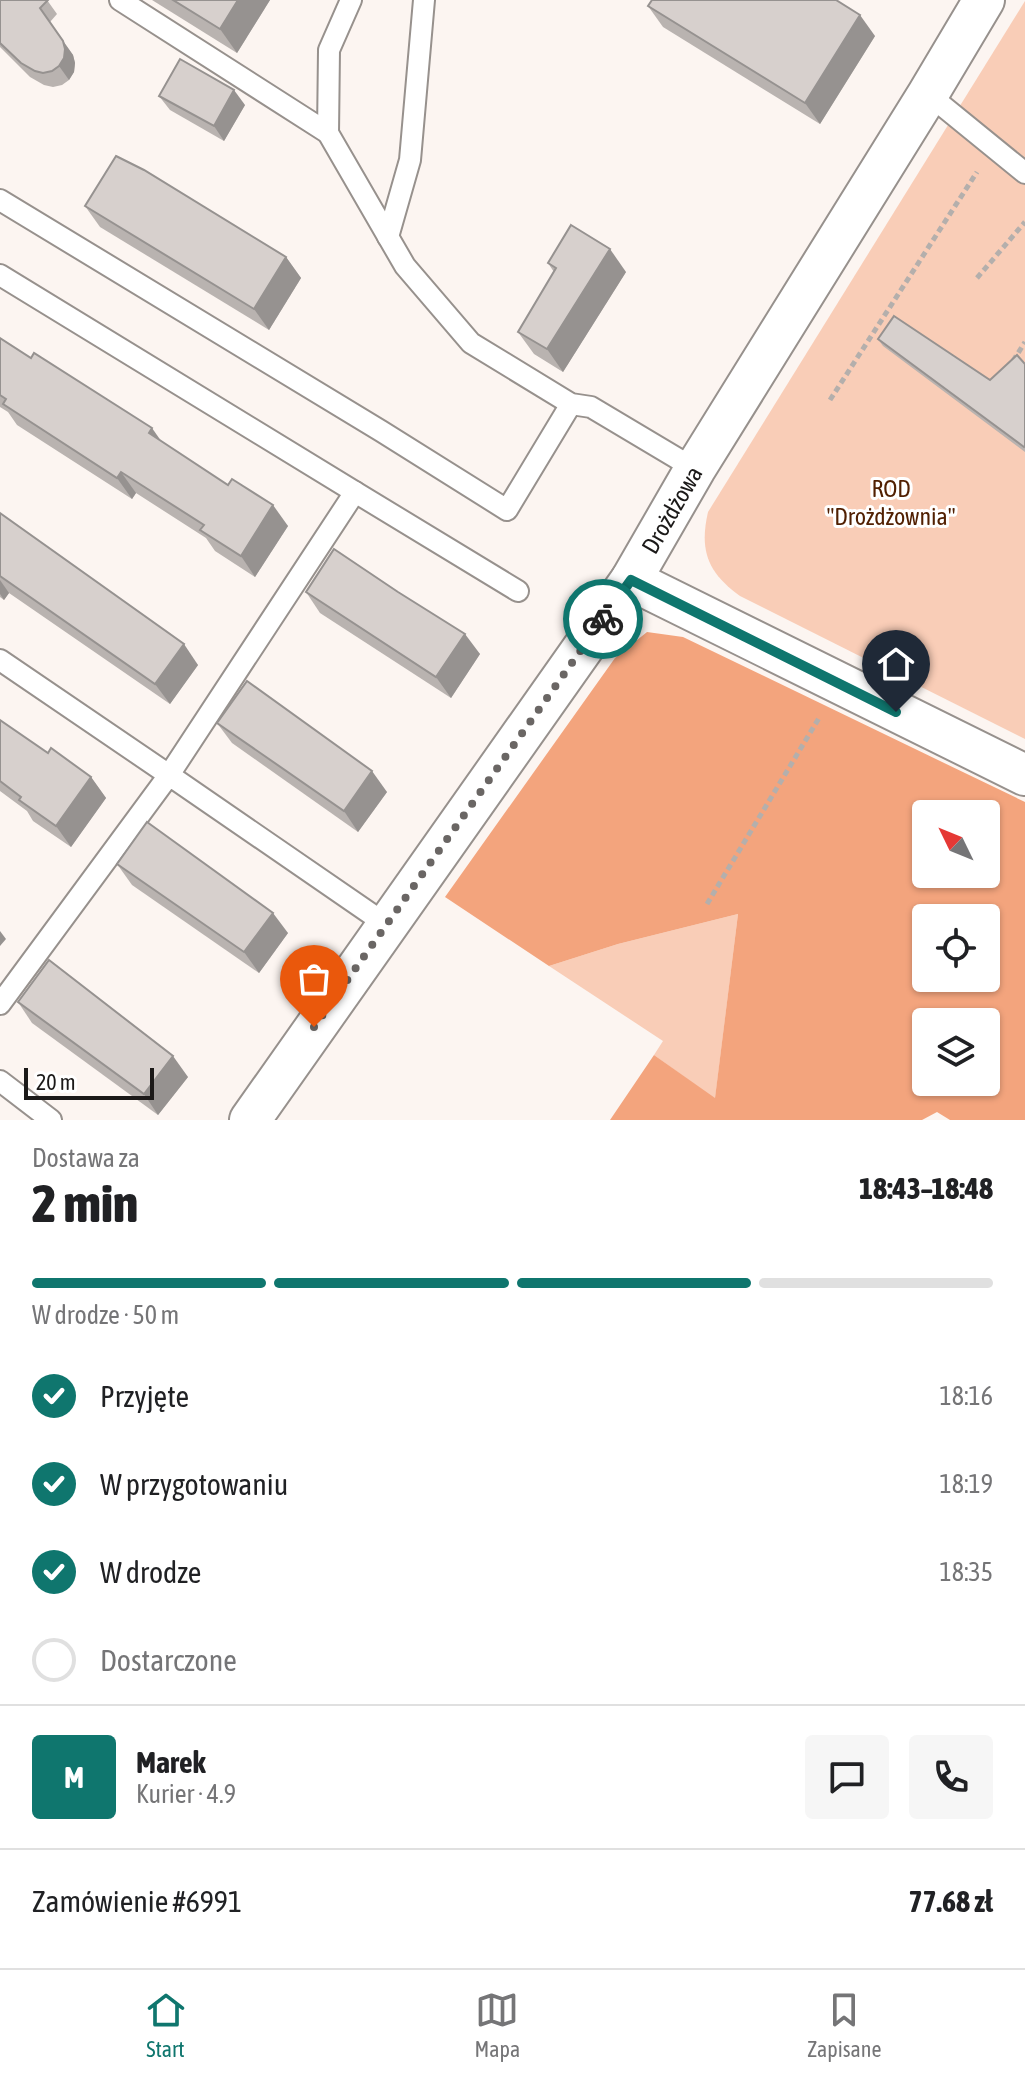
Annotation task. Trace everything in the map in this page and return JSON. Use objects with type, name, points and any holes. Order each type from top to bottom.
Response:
[{"type":"street","name":"Drożdżowa","points":[[250,1120],[631,580],[695,469],[984,0]]},
{"type":"street","points":[[631,580],[1025,775]]},
{"type":"lane","points":[[120,0],[328,133],[405,266],[471,343],[571,404],[591,407],[695,469]]},
{"type":"lane","points":[[328,133],[329,50],[351,0]]},
{"type":"lane","points":[[388,237],[410,160],[424,0]]},
{"type":"lane","points":[[928,94],[1025,173]]},
{"type":"lane","points":[[0,200],[507,510],[571,404]]},
{"type":"lane","points":[[0,275],[518,591]]},
{"type":"lane","points":[[0,1004],[169,775],[355,492]]},
{"type":"lane","points":[[0,660],[387,925]]},
{"type":"lane","points":[[0,1081],[51,1120]]},
{"type":"path","points":[[830,400],[993,147]]},
{"type":"path","points":[[977,278],[1025,222]]},
{"type":"path","points":[[1012,362],[1025,342]]},
{"type":"path","points":[[707,904],[826,707]]},
{"type":"green space","name":"ROD \"Drożdżownia\"","points":[[1025,1],[1025,739],[740,596],[713,570],[706,550],[705,526],[708,512]]},
{"type":"green space","points":[[738,914],[715,1099],[654,1055],[663,1041],[549,966],[618,944]]},
{"type":"shaded area","points":[[647,632],[683,637],[1025,802],[1025,1120],[950,1120],[937,1112],[922,1120],[610,1120],[654,1055],[715,1098],[738,914],[618,944],[549,966],[445,897],[615,658]]},
{"type":"building","points":[[0,0],[48,0],[40,8],[63,41],[64,58],[59,66],[43,73],[35,71],[21,63],[0,43]]},
{"type":"building","points":[[173,0],[238,0],[220,29]]},
{"type":"building","points":[[652,0],[836,0],[860,15],[805,103],[648,6]]},
{"type":"building","points":[[180,59],[234,90],[214,126],[159,96]]},
{"type":"building","points":[[116,156],[286,257],[254,309],[85,206]]},
{"type":"building","points":[[571,225],[610,249],[547,349],[518,332],[556,268],[548,263]]},
{"type":"building","points":[[894,316],[990,380],[1017,355],[1025,364],[1024,447],[878,339]]},
{"type":"building","points":[[0,338],[31,358],[34,353],[152,428],[149,433],[228,485],[232,479],[273,505],[241,556],[200,530],[204,525],[121,472],[117,478],[3,404],[6,399],[0,395]]},
{"type":"building","points":[[0,513],[184,644],[155,684],[0,576]]},
{"type":"building","points":[[334,549],[465,634],[436,677],[306,592]]},
{"type":"building","points":[[247,681],[372,771],[344,811],[217,723]]},
{"type":"building","points":[[0,720],[48,753],[51,748],[91,777],[56,826],[19,800],[21,797],[0,781]]},
{"type":"building","points":[[147,822],[273,913],[244,952],[117,864]]},
{"type":"building","points":[[49,960],[173,1056],[144,1094],[18,1002]]},
{"type":"way so far","points":[[314,1027],[603,619]]},
{"type":"route","points":[[603,619],[631,580],[896,712]]}]
